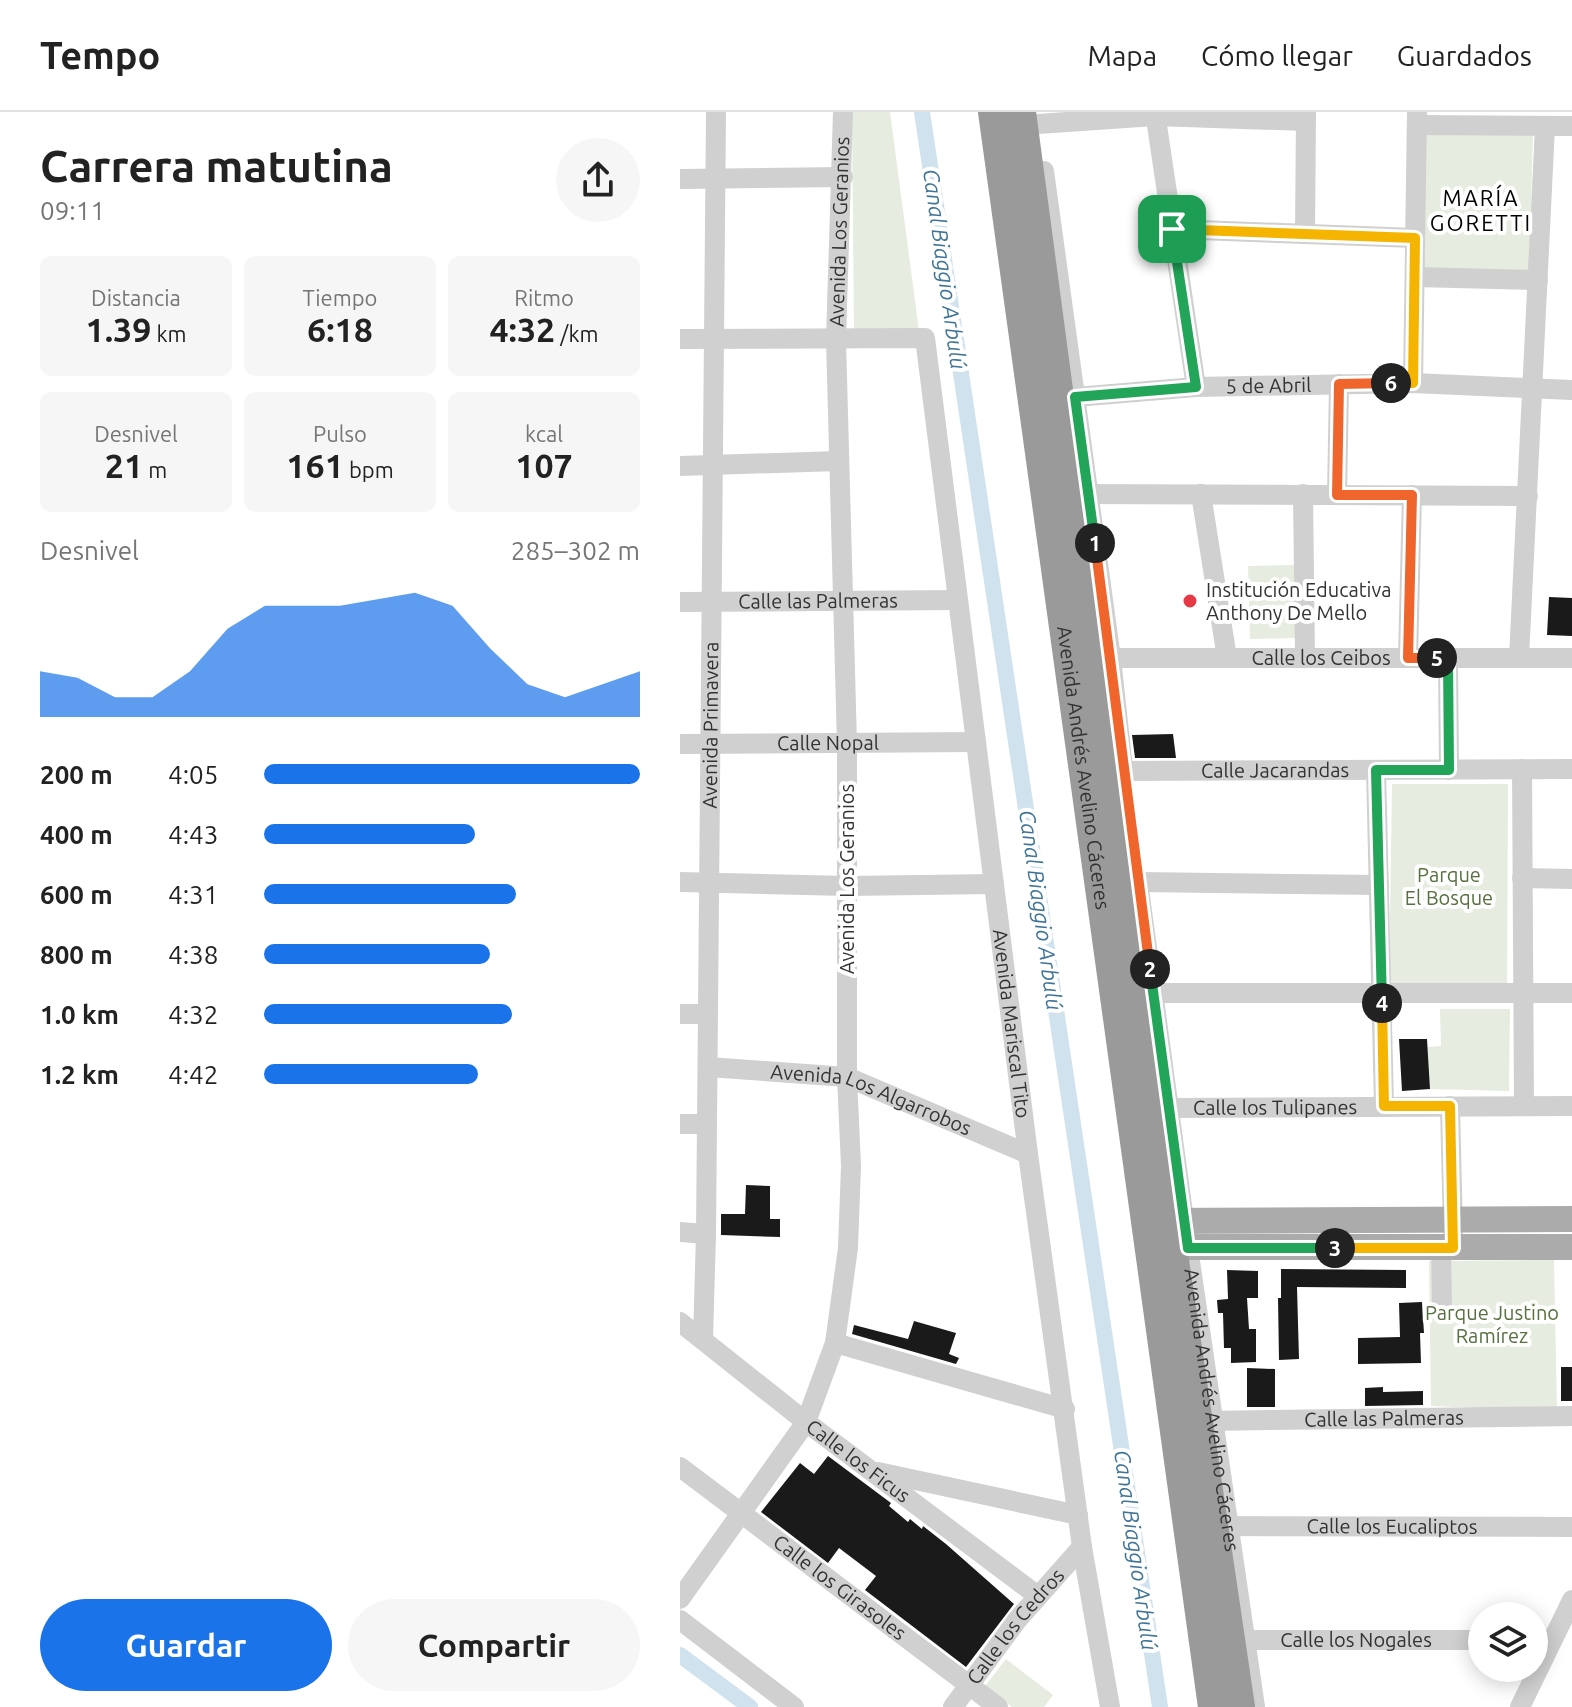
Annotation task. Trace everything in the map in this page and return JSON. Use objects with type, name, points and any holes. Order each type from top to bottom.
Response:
[{"type":"highway","name":"Avenida Andrés Avelino Cáceres","points":[[993,112],[1091,659],[1168,1234],[1213,1707]]},
{"type":"highway","name":"Avenida Andrés Avelino Cáceres","points":[[1029,118],[1080,493],[1091,659]]},
{"type":"highway","name":"Avenida Andrés Avelino Cáceres","points":[[1168,1234],[1206,1421],[1222,1526],[1238,1640],[1240,1707]]},
{"type":"main road","points":[[1168,1234],[1453,1219],[1572,1219]]},
{"type":"main road","points":[[1168,1234],[1447,1248],[1572,1247]]},
{"type":"street","name":"Avenida Primavera","points":[[703,1339],[716,112]]},
{"type":"street","name":"Avenida Los Geranios","points":[[680,1599],[806,1422],[835,1343],[848,1248],[851,1166],[847,1077],[847,744],[836,340],[843,112]]},
{"type":"street","points":[[1155,114],[1196,387]]},
{"type":"street","points":[[1029,118],[1155,114],[1306,116],[1305,234]]},
{"type":"street","points":[[1413,383],[1417,119],[1572,126]]},
{"type":"street","points":[[1519,658],[1545,127]]},
{"type":"street","points":[[680,179],[843,177]]},
{"type":"street","points":[[1172,229],[1415,238]]},
{"type":"street","points":[[1415,277],[1538,280]]},
{"type":"street","name":"Avenida Mariscal Tito","points":[[836,340],[925,338],[1028,1154],[1082,1547],[1110,1707]]},
{"type":"street","points":[[680,339],[836,340]]},
{"type":"street","name":"5 de Abril","points":[[1067,397],[1196,387],[1339,384],[1413,383],[1572,390]]},
{"type":"street","points":[[1337,495],[1339,384]]},
{"type":"street","points":[[680,466],[839,461]]},
{"type":"street","points":[[1080,493],[1528,496]]},
{"type":"street","points":[[1201,494],[1227,658]]},
{"type":"street","points":[[1303,494],[1305,658]]},
{"type":"street","points":[[1408,658],[1412,495]]},
{"type":"street","name":"Calle las Palmeras","points":[[680,602],[958,600]]},
{"type":"street","points":[[1448,658],[1449,770]]},
{"type":"street","name":"Calle los Ceibos","points":[[1091,659],[1572,658]]},
{"type":"street","name":"Avenida Andrés Avelino Cáceres","points":[[1091,659],[1123,771],[1154,993],[1169,1108],[1168,1234]]},
{"type":"street","name":"Calle Nopal","points":[[680,744],[976,742]]},
{"type":"street","points":[[1522,769],[1524,1106]]},
{"type":"street","name":"Calle Jacarandas","points":[[1123,771],[1572,769]]},
{"type":"street","points":[[1376,770],[1384,1106]]},
{"type":"street","points":[[1522,878],[1572,879]]},
{"type":"street","points":[[680,882],[847,886],[994,884]]},
{"type":"street","points":[[1139,882],[1379,885]]},
{"type":"street","points":[[1154,993],[1572,993]]},
{"type":"street","points":[[680,1014],[708,1014]]},
{"type":"street","name":"Avenida Los Algarrobos","points":[[708,1067],[847,1077],[1028,1154]]},
{"type":"street","points":[[1442,1309],[1447,1248],[1453,1219],[1450,1106]]},
{"type":"street","name":"Calle los Tulipanes","points":[[1169,1108],[1572,1106]]},
{"type":"street","points":[[680,1124],[707,1124]]},
{"type":"street","points":[[680,1232],[706,1234]]},
{"type":"street","name":"Calle los Ficus","points":[[680,1322],[806,1422],[1038,1596]]},
{"type":"street","points":[[835,1343],[1065,1409]]},
{"type":"street","name":"Calle las Palmeras","points":[[1206,1421],[1572,1416]]},
{"type":"street","name":"Calle los Girasoles","points":[[680,1467],[998,1707]]},
{"type":"street","points":[[871,1470],[1078,1515]]},
{"type":"street","name":"Calle los Eucaliptos","points":[[1222,1526],[1572,1527]]},
{"type":"street","name":"Calle los Cedros","points":[[953,1707],[1038,1596],[1082,1547]]},
{"type":"street","points":[[1548,1633],[1572,1600]]},
{"type":"street","points":[[680,1620],[794,1707]]},
{"type":"street","name":"Avenida Andrés Avelino Cáceres","points":[[1238,1640],[1255,1707]]},
{"type":"street","name":"Calle los Nogales","points":[[1238,1640],[1468,1640]]},
{"type":"street","points":[[1520,1707],[1529,1682]]},
{"type":"green space","points":[[852,112],[890,112],[919,331],[854,331]]},
{"type":"green space","points":[[1423,131],[1533,134],[1529,273],[1419,270]]},
{"type":"green space","points":[[1296,565],[1298,638],[1250,639],[1248,566]]},
{"type":"green space","name":"Parque El Bosque","points":[[1392,784],[1508,784],[1507,991],[1389,988]]},
{"type":"green space","points":[[1440,1009],[1510,1009],[1509,1091],[1430,1089],[1428,1047],[1441,1046]]},
{"type":"green space","name":"Parque Justino Ramírez","points":[[1554,1260],[1557,1411],[1431,1406],[1429,1261]]},
{"type":"green space","points":[[1006,1659],[1053,1695],[1044,1707],[1012,1707],[985,1686]]},
{"type":"building","points":[[1549,597],[1572,598],[1572,636],[1547,635]]},
{"type":"building","points":[[1173,734],[1176,758],[1135,758],[1132,735]]},
{"type":"building","points":[[1399,1039],[1427,1039],[1430,1089],[1402,1091]]},
{"type":"building","points":[[746,1185],[770,1186],[770,1219],[780,1219],[780,1237],[721,1235],[721,1214],[745,1214]]},
{"type":"building","points":[[1281,1269],[1406,1270],[1406,1288],[1297,1287],[1299,1359],[1279,1360]]},
{"type":"building","points":[[1227,1270],[1258,1271],[1258,1298],[1247,1298],[1249,1329],[1256,1329],[1256,1362],[1231,1363],[1231,1348],[1224,1348],[1223,1313],[1218,1313],[1217,1300],[1228,1299]]},
{"type":"building","points":[[1422,1302],[1424,1333],[1420,1333],[1421,1363],[1358,1364],[1358,1338],[1400,1337],[1399,1303]]},
{"type":"building","points":[[914,1321],[956,1333],[949,1354],[959,1358],[956,1364],[852,1334],[854,1325],[908,1339]]},
{"type":"building","points":[[1561,1367],[1572,1367],[1572,1401],[1561,1401]]},
{"type":"building","points":[[1247,1368],[1275,1369],[1275,1407],[1247,1407]]},
{"type":"building","points":[[1383,1387],[1383,1392],[1423,1391],[1423,1405],[1365,1406],[1365,1388]]},
{"type":"building","points":[[828,1456],[891,1503],[889,1506],[908,1522],[910,1519],[922,1529],[923,1526],[946,1544],[1014,1604],[966,1667],[865,1590],[876,1576],[839,1548],[828,1563],[761,1512],[800,1463],[814,1474]]},
{"type":"waterway","name":"Canal Biaggio Arbulú","points":[[922,112],[1160,1707]]},
{"type":"waterway","points":[[680,1655],[750,1707]]},
{"type":"place","name":"Institución Educativa Anthony De Mello","points":[[1190,601]]},
{"type":"district","name":"MARÍA GORETTI","points":[[1481,210]]},
{"type":"route","points":[[1172,229],[1415,238],[1413,383],[1339,384],[1337,495],[1412,495],[1408,658],[1448,658],[1449,770],[1376,770],[1384,1106],[1450,1106],[1453,1248],[1188,1248],[1075,397],[1196,387],[1172,229]]}]
